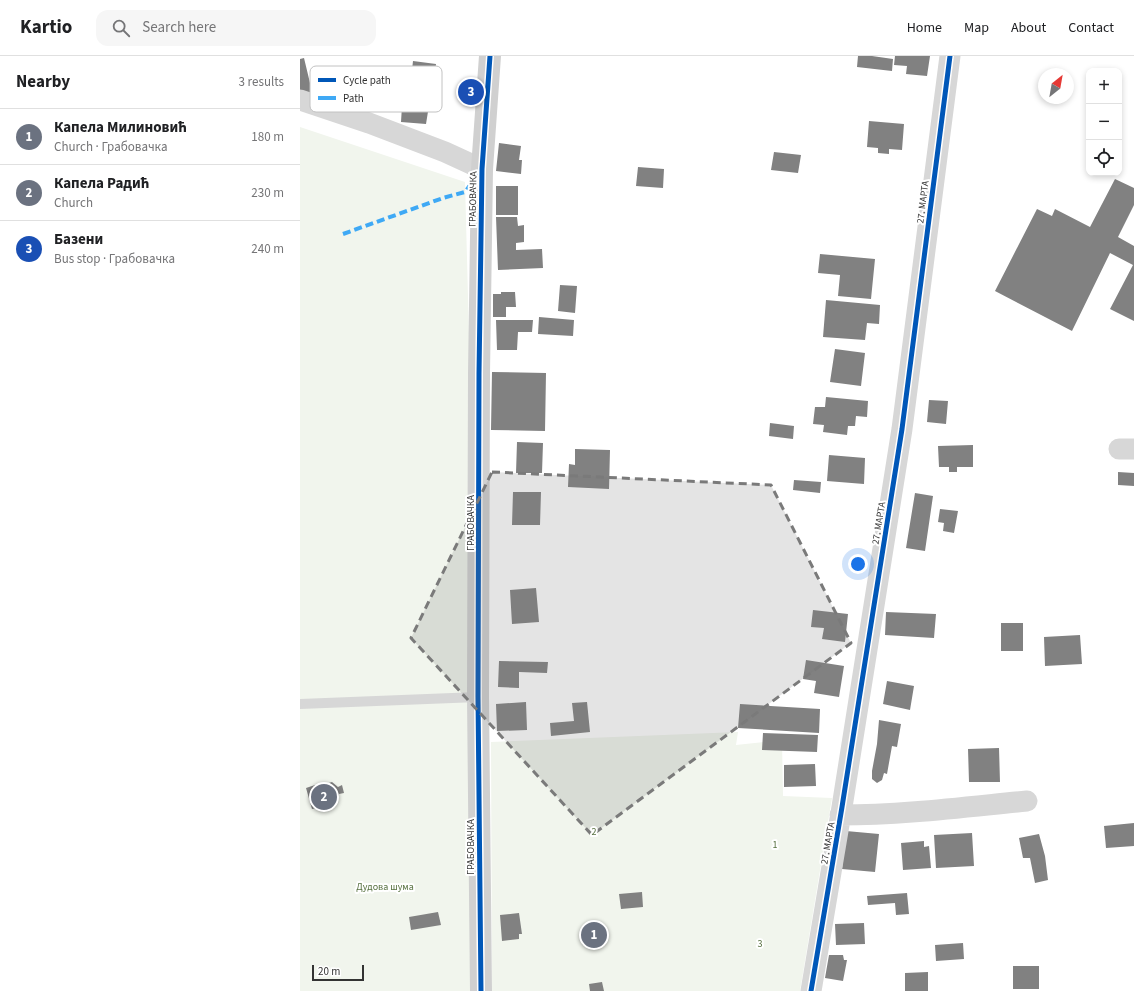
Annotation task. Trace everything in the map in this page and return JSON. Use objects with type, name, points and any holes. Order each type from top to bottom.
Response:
[{"type":"street","name":"ГРАБОВАЧКА","points":[[480,991],[478,697],[479,374],[482,169],[490,56]]},
{"type":"street","name":"27. МАРТА","points":[[811,991],[902,429],[950,56]]},
{"type":"street","name":"ГРАБОВАЧКА","points":[[300,100],[310,103]]},
{"type":"street","name":"ГРАБОВАЧКА","points":[[336,112],[445,152],[482,169]]},
{"type":"street","points":[[840,815],[874,815],[1027,801]]},
{"type":"lane","points":[[300,704],[478,697]]},
{"type":"highlighted area","points":[[492,472],[771,485],[851,643],[592,835],[411,638]]},
{"type":"green space","name":"Дудова шума","points":[[300,127],[465,182],[470,373],[472,991],[300,991]]},
{"type":"green space","points":[[738,732],[736,745],[782,740],[783,796],[832,798],[800,991],[492,991],[491,742]]},
{"type":"building","points":[[858,56],[893,59],[892,71],[857,67]]},
{"type":"building","points":[[895,56],[930,56],[927,76],[906,74],[907,66],[894,65]]},
{"type":"building","points":[[304,58],[310,83],[310,96],[300,92],[300,59]]},
{"type":"building","points":[[413,61],[436,64],[436,66],[412,66]]},
{"type":"building","points":[[402,112],[428,112],[426,124],[401,122]]},
{"type":"building","points":[[869,121],[904,124],[902,150],[889,149],[889,154],[878,153],[878,148],[867,147]]},
{"type":"building","points":[[499,143],[521,146],[519,160],[522,160],[521,174],[496,171]]},
{"type":"building","points":[[774,152],[801,155],[798,173],[771,170]]},
{"type":"building","points":[[638,167],[664,169],[663,188],[636,186]]},
{"type":"building","points":[[1115,179],[1134,188],[1134,205],[1118,237],[1134,246],[1134,321],[1110,309],[1133,265],[1110,253],[1072,331],[995,291],[1037,209],[1052,216],[1055,209],[1090,227]]},
{"type":"building","points":[[496,186],[518,186],[518,215],[496,215]]},
{"type":"building","points":[[496,217],[517,217],[518,226],[524,225],[524,242],[516,243],[516,250],[542,249],[543,268],[498,270]]},
{"type":"building","points":[[820,254],[875,259],[871,299],[838,296],[840,275],[818,273]]},
{"type":"building","points":[[560,285],[577,286],[575,313],[558,311]]},
{"type":"building","points":[[501,292],[515,292],[516,307],[506,307],[506,317],[493,317],[493,294],[501,294]]},
{"type":"building","points":[[826,300],[880,305],[879,324],[867,323],[865,340],[823,337]]},
{"type":"building","points":[[539,317],[574,320],[573,336],[538,334]]},
{"type":"building","points":[[496,320],[533,320],[532,332],[518,332],[517,350],[497,350]]},
{"type":"building","points":[[835,349],[865,353],[861,386],[830,382]]},
{"type":"building","points":[[492,372],[546,373],[545,431],[491,430]]},
{"type":"building","points":[[826,397],[868,401],[867,417],[856,416],[855,426],[848,426],[847,435],[823,432],[824,425],[813,424],[815,407],[825,407]]},
{"type":"building","points":[[929,400],[948,401],[946,424],[927,422]]},
{"type":"building","points":[[770,423],[794,426],[793,439],[769,436]]},
{"type":"building","points":[[517,442],[543,443],[542,473],[516,473]]},
{"type":"building","points":[[973,445],[973,467],[957,467],[957,472],[949,472],[949,467],[939,467],[938,446]]},
{"type":"building","points":[[575,449],[610,450],[609,489],[568,487],[569,464],[575,465]]},
{"type":"building","points":[[829,455],[865,458],[864,484],[827,481]]},
{"type":"building","points":[[1118,472],[1134,473],[1134,486],[1118,485]]},
{"type":"building","points":[[794,480],[821,482],[820,493],[793,490]]},
{"type":"building","points":[[513,492],[541,492],[540,525],[512,525]]},
{"type":"building","points":[[915,493],[933,496],[925,551],[906,548]]},
{"type":"building","points":[[940,509],[958,511],[954,533],[943,531],[944,523],[938,522]]},
{"type":"building","points":[[536,588],[539,622],[512,624],[510,590]]},
{"type":"building","points":[[813,610],[848,614],[845,642],[822,639],[824,628],[811,627]]},
{"type":"building","points":[[886,612],[936,614],[934,638],[885,635]]},
{"type":"building","points":[[1001,623],[1023,623],[1023,651],[1001,651]]},
{"type":"building","points":[[1080,635],[1082,664],[1045,666],[1044,637]]},
{"type":"building","points":[[806,660],[844,666],[839,697],[814,693],[816,681],[803,679]]},
{"type":"building","points":[[499,661],[548,662],[547,673],[519,672],[519,688],[498,687]]},
{"type":"building","points":[[887,681],[914,686],[910,710],[883,704]]},
{"type":"building","points":[[526,702],[527,730],[497,731],[496,704]]},
{"type":"building","points":[[587,702],[590,732],[551,736],[550,723],[574,721],[572,703]]},
{"type":"building","points":[[740,704],[820,709],[819,733],[738,728]]},
{"type":"building","points":[[879,720],[901,724],[897,747],[892,746],[887,774],[884,773],[882,780],[877,783],[872,779],[872,771],[877,744]]},
{"type":"building","points":[[763,733],[818,735],[817,752],[762,750]]},
{"type":"building","points":[[999,748],[1000,782],[969,782],[968,749]]},
{"type":"building","points":[[815,764],[816,786],[784,787],[784,765]]},
{"type":"building","points":[[332,782],[338,787],[342,785],[344,793],[339,794],[337,801],[312,809],[306,788],[315,785],[316,787]]},
{"type":"building","points":[[1134,823],[1134,846],[1106,848],[1104,826]]},
{"type":"building","points":[[846,831],[879,834],[875,872],[842,869]]},
{"type":"building","points":[[972,833],[974,866],[936,868],[934,835]]},
{"type":"building","points":[[1039,834],[1045,856],[1048,880],[1035,883],[1030,858],[1023,858],[1019,838]]},
{"type":"building","points":[[924,841],[924,847],[929,846],[931,868],[903,870],[901,843]]},
{"type":"building","points":[[642,892],[643,907],[621,909],[619,894]]},
{"type":"building","points":[[907,893],[909,914],[896,915],[895,903],[868,905],[867,896]]},
{"type":"building","points":[[438,912],[441,925],[411,930],[409,917]]},
{"type":"building","points":[[519,913],[522,934],[519,934],[519,939],[502,941],[500,915]]},
{"type":"building","points":[[864,923],[865,944],[836,945],[835,924]]},
{"type":"building","points":[[586,924],[592,924],[592,926],[597,925],[598,929],[606,929],[608,934],[606,938],[601,939],[601,943],[594,944],[594,946],[589,947],[589,944],[583,945],[580,933],[582,932],[581,927],[586,927]]},
{"type":"building","points":[[963,943],[964,959],[936,961],[935,945]]},
{"type":"building","points":[[829,955],[843,955],[844,960],[847,960],[843,981],[825,978]]},
{"type":"building","points":[[1013,966],[1039,966],[1039,989],[1013,989]]},
{"type":"building","points":[[928,972],[928,991],[905,991],[905,973]]},
{"type":"building","points":[[602,982],[604,991],[590,991],[589,984]]},
{"type":"marked path","points":[[343,234],[443,198],[465,192],[482,169]]},
{"type":"cycle path","points":[[481,991],[478,697],[479,374],[482,169],[490,56]]},
{"type":"cycle path","points":[[811,991],[902,429],[950,56]]},
{"type":"place","name":"Базени","points":[[471,92]]},
{"type":"place","name":"Капела Радић","points":[[324,797]]},
{"type":"place","name":"Капела Милиновић","points":[[594,935]]},
{"type":"park label","name":"2","points":[[594,831]]},
{"type":"park label","name":"1","points":[[775,844]]},
{"type":"park label","name":"3","points":[[760,943]]}]
